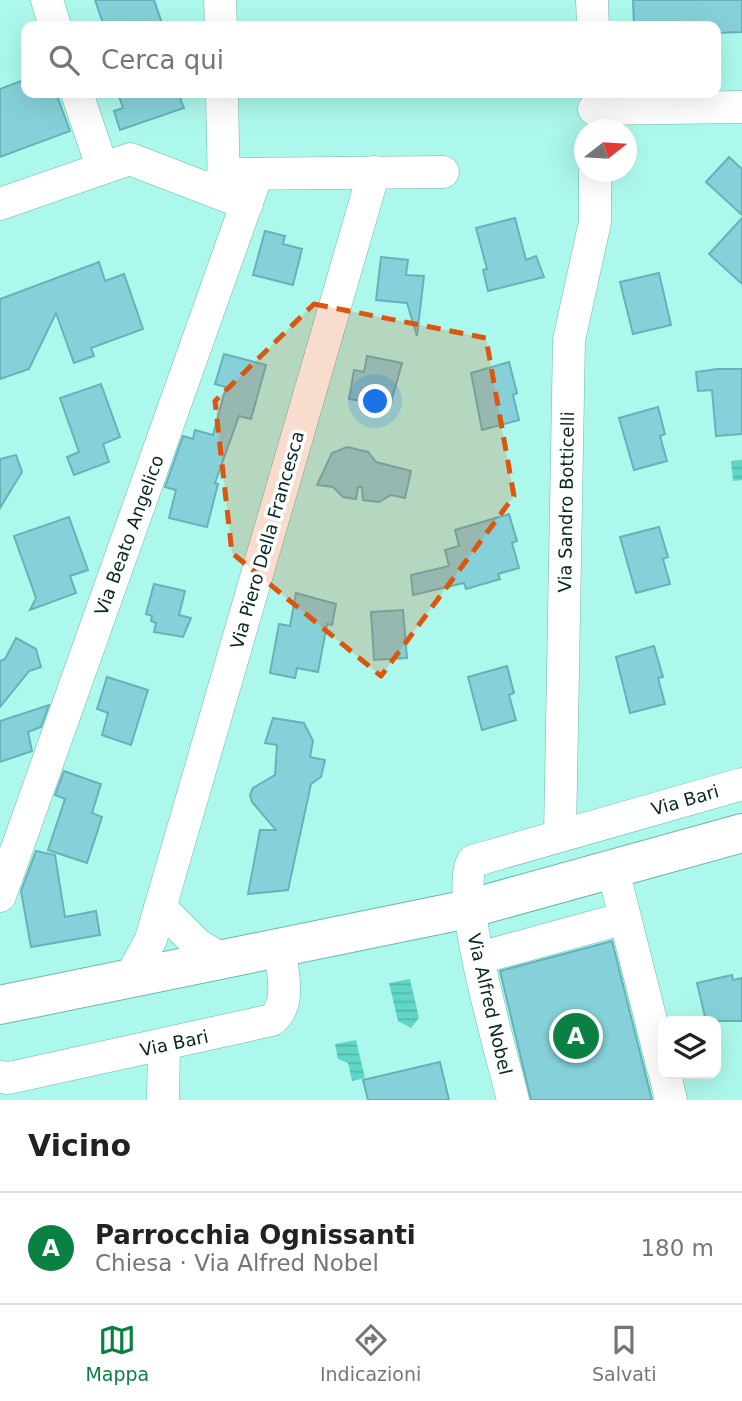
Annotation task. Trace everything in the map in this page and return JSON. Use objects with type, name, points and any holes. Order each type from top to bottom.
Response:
[{"type":"main road","points":[[0,1005],[468,909],[742,833]]},
{"type":"street","points":[[47,0],[53,21]]},
{"type":"street","points":[[220,0],[221,21]]},
{"type":"street","points":[[592,0],[593,21]]},
{"type":"street","points":[[79,98],[102,167]]},
{"type":"street","points":[[0,204],[130,159],[231,191],[222,98]]},
{"type":"street","points":[[594,110],[742,107]]},
{"type":"street","points":[[374,172],[443,172]]},
{"type":"street","name":"Via Beato Angelico","points":[[0,896],[231,191],[257,174],[374,172]]},
{"type":"street","name":"Via Piero Della Francesca","points":[[130,978],[144,956],[160,907],[374,172]]},
{"type":"street","name":"Via Sandro Botticelli","points":[[559,835],[569,340],[594,222],[595,182]]},
{"type":"street","name":"Via Bari","points":[[468,909],[468,869],[473,861],[742,785]]},
{"type":"street","points":[[613,870],[658,1048]]},
{"type":"street","points":[[160,907],[198,945],[222,959]]},
{"type":"street","name":"Via Alfred Nobel","points":[[468,909],[513,1100]]},
{"type":"street","points":[[479,958],[625,918]]},
{"type":"street","name":"Via Bari","points":[[0,1077],[9,1078],[272,1020],[282,1012],[285,998],[280,949]]},
{"type":"street","points":[[163,1100],[164,1045]]},
{"type":"street","points":[[666,1079],[671,1100]]},
{"type":"highlighted area","points":[[314,304],[486,338],[514,496],[381,676],[232,553],[215,401]]},
{"type":"shaded area","points":[[742,460],[742,480],[733,481],[731,461]]},
{"type":"shaded area","points":[[410,979],[419,1018],[411,1028],[398,1021],[389,983]]},
{"type":"shaded area","points":[[356,1040],[365,1078],[352,1081],[348,1063],[338,1059],[335,1044]]},
{"type":"building","points":[[95,0],[154,0],[161,21],[102,21]]},
{"type":"building","points":[[633,0],[742,0],[742,32],[721,33],[721,21],[634,21]]},
{"type":"building","points":[[21,81],[21,98],[58,98],[70,131],[0,157],[0,89]]},
{"type":"building","points":[[120,98],[180,98],[184,108],[120,130],[114,111],[123,108]]},
{"type":"building","points":[[729,157],[742,169],[742,215],[706,182]]},
{"type":"building","points":[[515,218],[526,260],[536,256],[544,277],[488,291],[483,270],[487,269],[476,228]]},
{"type":"building","points":[[742,218],[742,284],[709,254]]},
{"type":"building","points":[[265,231],[285,236],[283,244],[302,249],[293,285],[253,275]]},
{"type":"building","points":[[381,257],[408,260],[406,275],[424,276],[417,336],[407,303],[376,300]]},
{"type":"building","points":[[99,262],[105,281],[124,274],[143,329],[91,348],[94,356],[74,363],[56,313],[29,369],[0,379],[0,299]]},
{"type":"building","points":[[659,273],[671,325],[633,334],[620,282]]},
{"type":"building","points":[[224,354],[266,365],[251,419],[239,416],[215,483],[218,484],[207,527],[169,518],[176,490],[165,487],[183,436],[193,439],[195,430],[213,435],[226,387],[215,384]]},
{"type":"building","points":[[367,356],[402,363],[390,406],[349,399],[354,370],[364,372]]},
{"type":"building","points":[[509,362],[517,393],[513,395],[519,420],[482,430],[471,373]]},
{"type":"building","points":[[742,369],[742,434],[716,436],[712,390],[698,391],[696,372]]},
{"type":"building","points":[[101,384],[120,437],[103,444],[109,462],[74,475],[67,457],[79,452],[60,398]]},
{"type":"building","points":[[658,407],[665,434],[660,436],[667,461],[634,470],[619,418]]},
{"type":"building","points":[[347,447],[368,452],[376,462],[411,471],[405,498],[391,495],[379,502],[363,500],[362,487],[358,487],[356,499],[343,497],[333,487],[317,485],[332,453]]},
{"type":"building","points":[[16,455],[22,472],[0,508],[0,459]]},
{"type":"building","points":[[509,514],[517,541],[512,543],[519,568],[498,574],[500,579],[466,589],[464,583],[413,595],[411,575],[449,566],[445,550],[459,546],[455,530]]},
{"type":"building","points":[[69,517],[88,570],[70,576],[76,593],[30,610],[36,598],[14,536]]},
{"type":"building","points":[[659,527],[668,557],[663,559],[670,584],[636,593],[620,537]]},
{"type":"building","points":[[154,584],[185,591],[179,615],[191,618],[183,637],[154,632],[156,623],[151,621],[152,616],[146,614]]},
{"type":"building","points":[[296,593],[336,604],[332,625],[327,624],[318,672],[297,668],[295,678],[270,673],[279,624],[290,626]]},
{"type":"building","points":[[403,610],[407,658],[374,660],[371,612]]},
{"type":"building","points":[[16,638],[36,649],[41,667],[29,671],[0,707],[0,661],[5,659]]},
{"type":"building","points":[[654,646],[663,677],[658,678],[665,704],[630,713],[616,657]]},
{"type":"building","points":[[507,666],[514,693],[509,695],[516,720],[482,730],[468,677]]},
{"type":"building","points":[[107,677],[148,690],[131,745],[102,735],[108,713],[97,709]]},
{"type":"building","points":[[49,705],[41,727],[28,732],[32,751],[0,762],[0,721]]},
{"type":"building","points":[[273,718],[304,723],[313,741],[310,757],[325,760],[321,777],[311,784],[288,890],[248,894],[260,830],[276,830],[252,802],[250,795],[253,788],[275,775],[277,745],[265,743]]},
{"type":"building","points":[[64,771],[101,784],[92,813],[102,817],[87,863],[48,850],[65,799],[55,795]]},
{"type":"building","points":[[36,851],[55,855],[65,917],[96,911],[100,935],[31,947],[21,891]]},
{"type":"building","points":[[612,941],[652,1100],[531,1100],[500,971]]},
{"type":"building","points":[[732,975],[733,980],[742,978],[742,1021],[721,1021],[721,1016],[705,1016],[697,983]]},
{"type":"building","points":[[440,1062],[449,1100],[368,1100],[363,1080]]},
{"type":"place","name":"Parrocchia Ognissanti","points":[[576,1036]]}]
